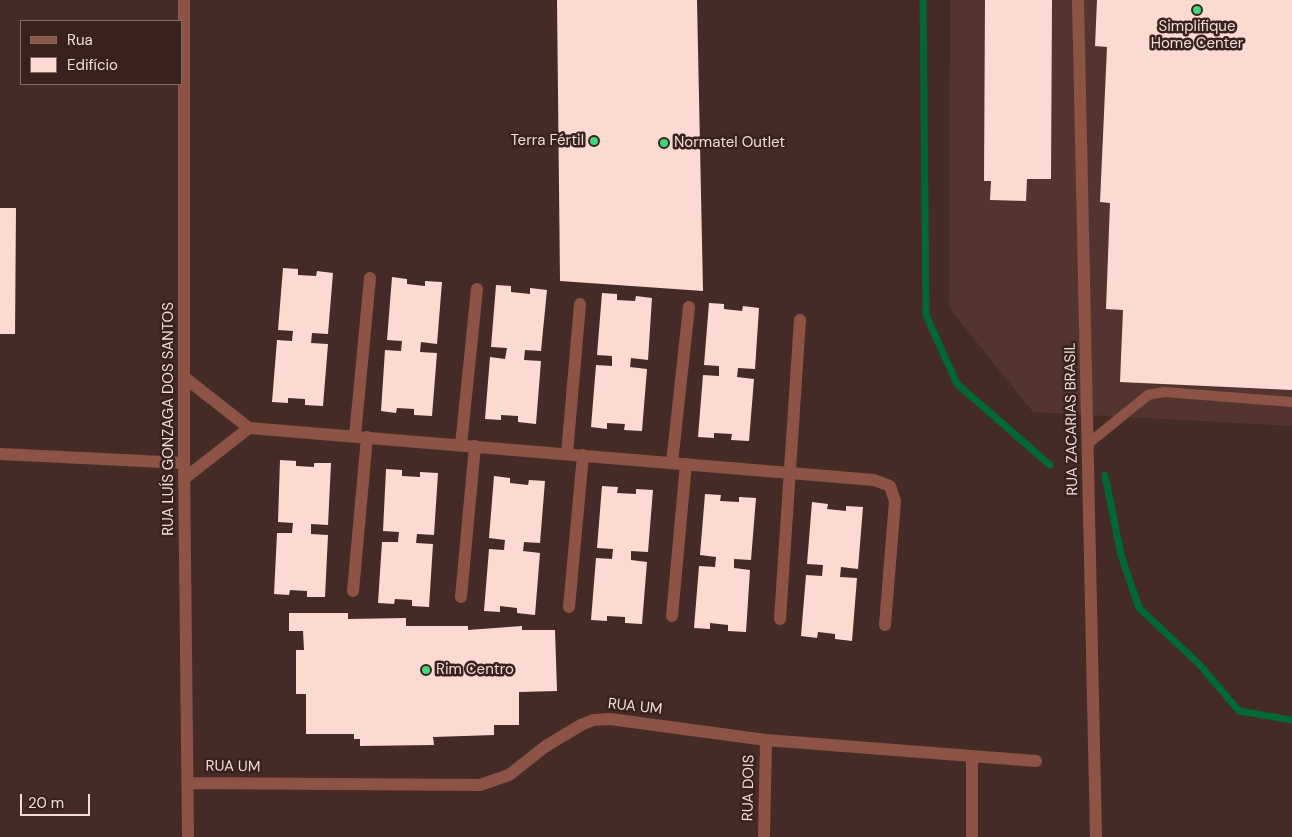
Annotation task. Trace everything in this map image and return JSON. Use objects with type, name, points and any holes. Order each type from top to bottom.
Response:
[{"type":"street","name":"RUA LUÍS GONZAGA DOS SANTOS","points":[[184,0],[184,463],[188,837]]},
{"type":"street","name":"RUA ZACARIAS BRASIL","points":[[1078,0],[1096,837]]},
{"type":"street","points":[[353,591],[370,278]]},
{"type":"street","points":[[461,444],[477,289]]},
{"type":"street","points":[[567,454],[580,304]]},
{"type":"street","points":[[672,463],[689,307]]},
{"type":"street","points":[[780,619],[788,472],[800,320]]},
{"type":"street","points":[[184,377],[249,428],[461,444],[874,480],[890,486],[894,501],[885,625]]},
{"type":"street","points":[[185,478],[249,428]]},
{"type":"street","points":[[461,596],[475,446]]},
{"type":"street","points":[[0,454],[184,463]]},
{"type":"street","points":[[569,607],[582,455]]},
{"type":"street","points":[[672,616],[686,464]]},
{"type":"street","name":"RUA UM","points":[[188,783],[480,785],[509,774],[566,732],[593,720],[619,720],[766,740],[972,758],[1036,761]]},
{"type":"street","name":"RUA DOIS","points":[[764,837],[766,740]]},
{"type":"street","points":[[972,758],[972,837]]},
{"type":"lane","points":[[1089,443],[1148,395],[1164,392],[1292,402]]},
{"type":"shaded area","points":[[950,0],[1292,0],[1292,426],[1033,412],[949,308]]},
{"type":"building","points":[[557,0],[697,0],[703,291],[560,281]]},
{"type":"building","points":[[985,0],[1052,0],[1051,179],[1027,179],[1026,201],[990,200],[991,181],[984,181]]},
{"type":"building","points":[[1097,0],[1292,0],[1292,390],[1120,382],[1123,310],[1106,309],[1110,203],[1100,202],[1107,47],[1095,46]]},
{"type":"building","points":[[0,208],[16,208],[15,334],[0,334]]},
{"type":"building","points":[[283,268],[298,269],[298,275],[316,276],[317,271],[333,273],[328,334],[312,333],[311,343],[328,344],[323,406],[305,405],[305,399],[288,398],[288,403],[272,402],[277,340],[292,341],[293,331],[278,330]]},
{"type":"building","points":[[392,277],[407,279],[407,284],[425,286],[425,281],[442,282],[437,344],[421,342],[420,352],[437,353],[432,416],[414,415],[414,409],[397,408],[396,413],[381,411],[385,350],[401,351],[402,341],[387,340]]},
{"type":"building","points":[[496,285],[511,286],[511,292],[530,294],[530,288],[547,290],[541,351],[525,350],[524,360],[541,361],[536,424],[518,422],[518,416],[501,415],[501,420],[485,419],[490,357],[505,359],[507,348],[491,347]]},
{"type":"building","points":[[602,293],[617,294],[617,300],[635,301],[636,296],[652,298],[648,360],[631,358],[630,367],[647,369],[642,431],[624,430],[625,424],[607,423],[607,429],[591,427],[596,365],[612,366],[612,356],[597,355]]},
{"type":"building","points":[[709,303],[724,304],[724,309],[742,311],[743,306],[759,308],[755,369],[738,368],[737,377],[754,379],[749,441],[731,440],[732,434],[714,433],[714,438],[698,437],[703,375],[719,376],[719,366],[704,365]]},
{"type":"building","points":[[280,460],[296,461],[296,466],[314,467],[314,463],[331,463],[328,525],[311,524],[311,534],[328,535],[325,597],[307,597],[307,591],[290,590],[289,595],[274,594],[277,533],[292,533],[293,523],[278,522]]},
{"type":"building","points":[[386,469],[402,470],[402,476],[420,477],[420,472],[438,473],[434,535],[417,534],[416,543],[433,544],[429,607],[412,606],[412,600],[395,599],[394,604],[378,603],[382,542],[398,542],[399,532],[383,531]]},
{"type":"building","points":[[494,476],[510,478],[510,483],[528,485],[529,480],[545,481],[540,543],[524,542],[523,551],[540,553],[535,615],[517,613],[517,608],[500,606],[500,612],[484,611],[489,549],[504,550],[505,540],[489,538]]},
{"type":"building","points":[[602,486],[618,487],[617,493],[636,494],[636,489],[653,490],[648,552],[631,551],[631,560],[647,562],[642,624],[625,623],[625,617],[607,616],[607,621],[591,620],[596,558],[612,559],[613,549],[597,548]]},
{"type":"building","points":[[705,494],[721,495],[720,501],[739,502],[739,497],[756,498],[751,560],[734,559],[734,568],[750,570],[746,632],[728,631],[728,625],[710,623],[710,629],[694,628],[699,566],[715,567],[716,557],[700,555]]},
{"type":"building","points":[[812,502],[828,504],[827,509],[846,511],[846,506],[863,507],[858,569],[841,567],[840,577],[857,578],[852,641],[835,639],[835,634],[818,632],[817,638],[801,636],[806,575],[822,576],[823,565],[807,564]]},
{"type":"building","name":"Rim Centro","points":[[289,613],[348,613],[348,619],[406,618],[406,626],[468,626],[468,630],[522,626],[522,630],[555,630],[557,691],[519,692],[519,725],[494,725],[494,735],[433,737],[434,745],[360,746],[360,739],[354,739],[354,734],[306,734],[306,694],[296,694],[296,650],[304,650],[303,631],[289,631]]},
{"type":"waterway","points":[[923,0],[926,315],[957,384],[1050,465]]},
{"type":"waterway","points":[[1105,475],[1121,555],[1139,608],[1199,664],[1239,711],[1292,720]]},
{"type":"place","name":"Simplifique Home Center","points":[[1197,10]]},
{"type":"place","name":"Terra Fértil","points":[[594,141]]},
{"type":"place","name":"Normatel Outlet","points":[[664,143]]},
{"type":"place","name":"Rim Centro","points":[[426,670]]}]
